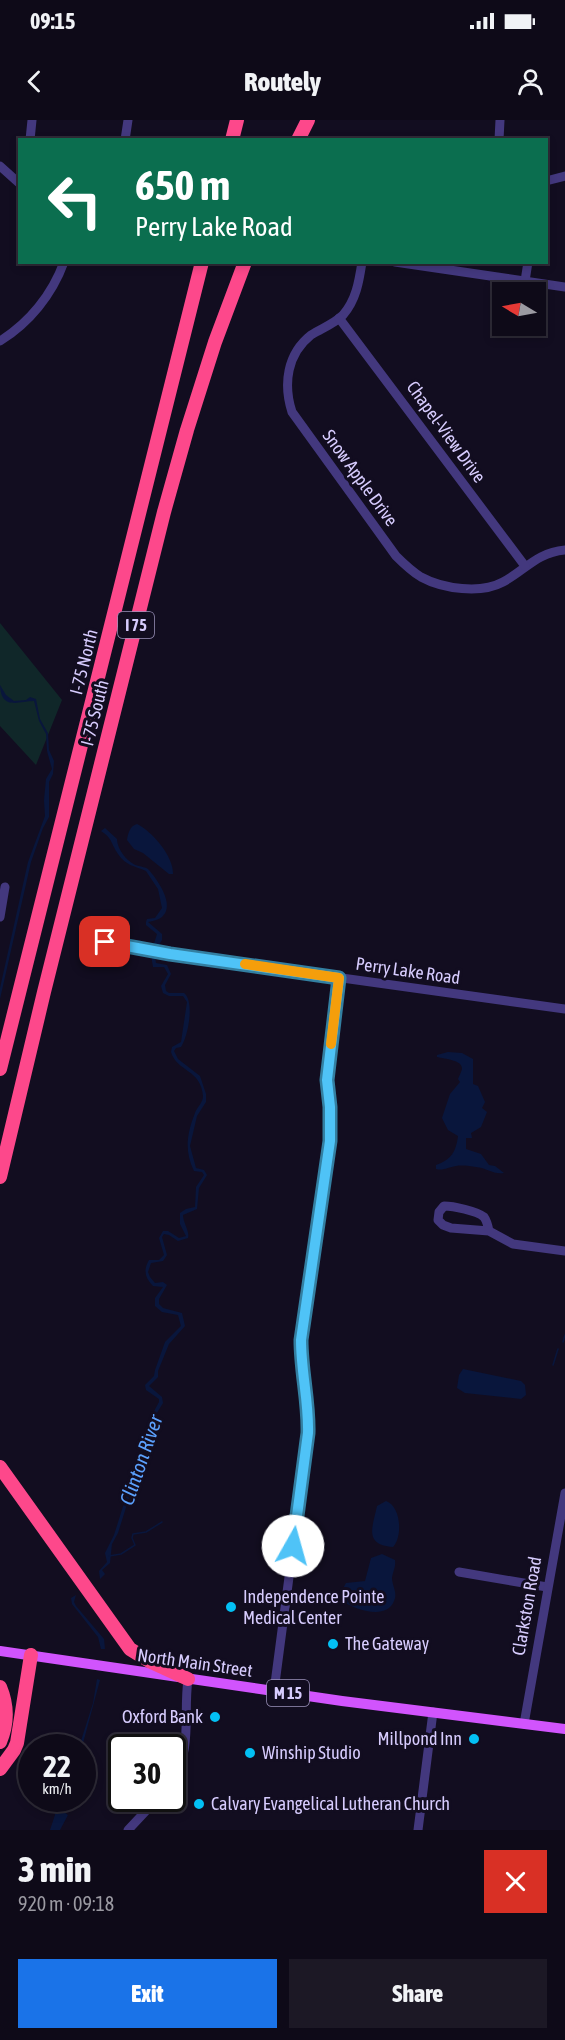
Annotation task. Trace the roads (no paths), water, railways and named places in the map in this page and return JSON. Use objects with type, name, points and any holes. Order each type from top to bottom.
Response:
[{"type":"highway","points":[[232,138],[237,120]]},
{"type":"highway","points":[[299,138],[308,120]]},
{"type":"highway","name":"I-75 North","points":[[0,1069],[201,264]]},
{"type":"highway","name":"I-75 South","points":[[0,1177],[167,502],[208,364],[244,264]]},
{"type":"highway","points":[[0,1185],[4,1162]]},
{"type":"highway","points":[[0,1467],[130,1649],[151,1662],[188,1679]]},
{"type":"highway","points":[[0,1769],[17,1743],[31,1655]]},
{"type":"highway","points":[[0,1687],[7,1712],[6,1725],[0,1742]]},
{"type":"main road","name":"North Main Street","points":[[0,1650],[188,1679],[565,1729]]},
{"type":"street","points":[[30,138],[32,120]]},
{"type":"street","points":[[125,138],[128,120]]},
{"type":"street","points":[[499,138],[500,120]]},
{"type":"street","points":[[0,166],[18,182]]},
{"type":"street","points":[[548,180],[565,176]]},
{"type":"street","points":[[0,341],[16,330],[43,303],[63,264]]},
{"type":"street","name":"Snow Apple Drive","points":[[362,264],[354,299],[339,318],[312,334],[293,356],[288,376],[287,396],[292,412],[396,556],[406,567],[427,580],[467,588],[482,588],[500,584],[540,556],[565,550]]},
{"type":"street","points":[[409,264],[565,287]]},
{"type":"street","points":[[525,281],[528,264]]},
{"type":"street","name":"Chapel-View Drive","points":[[339,318],[525,566]]},
{"type":"street","points":[[0,917],[5,887]]},
{"type":"street","name":"Perry Lake Road","points":[[105,942],[170,954],[565,1009]]},
{"type":"street","points":[[274,1691],[308,1433],[301,1340],[330,1141],[327,1080],[339,978]]},
{"type":"street","points":[[489,1231],[486,1219],[482,1215],[452,1206],[444,1206],[439,1212],[438,1220],[443,1225],[489,1231],[513,1244],[565,1251]]},
{"type":"street","name":"Clarkston Road","points":[[524,1724],[565,1496]]},
{"type":"street","points":[[459,1572],[547,1587]]},
{"type":"street","points":[[185,1734],[188,1679]]},
{"type":"street","points":[[418,1830],[433,1712]]},
{"type":"street","points":[[128,1830],[145,1812]]},
{"type":"water","points":[[0,685],[6,695],[14,701],[26,700],[30,697],[36,699],[40,719],[48,733],[49,750],[54,761],[53,774],[49,782],[49,817],[31,862],[0,999],[0,988],[28,862],[45,816],[46,779],[52,769],[47,751],[46,734],[39,721],[34,701],[12,703],[7,701],[1,693]]},
{"type":"water","points":[[137,824],[149,832],[161,845],[170,860],[173,874],[169,874],[143,853],[134,849],[127,840],[130,830]]},
{"type":"water","points":[[105,828],[117,839],[124,856],[135,865],[148,869],[164,892],[166,912],[162,917],[148,922],[162,934],[162,940],[157,948],[153,947],[157,934],[146,925],[146,922],[147,919],[155,918],[162,908],[158,889],[146,871],[121,858],[110,839],[101,831]]},
{"type":"water","points":[[151,955],[155,956],[156,963],[167,965],[171,974],[165,985],[166,991],[184,993],[189,1003],[189,1019],[184,1042],[174,1051],[178,1059],[200,1076],[206,1094],[206,1102],[197,1116],[190,1146],[196,1168],[204,1170],[207,1175],[199,1188],[197,1209],[183,1215],[188,1238],[178,1241],[164,1234],[162,1237],[167,1255],[163,1261],[151,1263],[148,1272],[155,1283],[163,1282],[167,1285],[159,1299],[159,1304],[163,1308],[182,1313],[185,1326],[169,1344],[158,1371],[158,1377],[149,1386],[162,1397],[163,1403],[155,1416],[155,1425],[146,1444],[118,1533],[112,1544],[110,1563],[102,1570],[105,1574],[100,1579],[99,1571],[107,1562],[105,1553],[114,1535],[143,1443],[152,1424],[152,1415],[159,1402],[159,1399],[146,1390],[145,1385],[154,1376],[165,1342],[181,1326],[178,1315],[162,1312],[155,1306],[155,1298],[163,1287],[153,1286],[150,1283],[146,1267],[149,1260],[159,1260],[164,1255],[159,1238],[163,1231],[168,1231],[179,1238],[186,1236],[180,1224],[180,1213],[195,1207],[196,1187],[204,1175],[202,1172],[194,1171],[188,1149],[190,1128],[203,1098],[201,1087],[194,1075],[178,1064],[171,1052],[172,1047],[181,1042],[187,1002],[183,996],[169,996],[163,993],[161,986],[168,974],[164,967],[153,967]]},
{"type":"water","points":[[448,1052],[462,1053],[473,1059],[473,1084],[478,1086],[485,1102],[482,1108],[487,1112],[481,1127],[471,1133],[472,1138],[466,1138],[466,1149],[481,1154],[489,1165],[495,1166],[504,1173],[466,1166],[436,1169],[436,1165],[452,1155],[458,1136],[448,1130],[442,1118],[450,1094],[460,1082],[458,1079],[462,1069],[457,1062],[437,1057],[437,1055]]},
{"type":"water","points":[[463,1369],[521,1381],[525,1385],[526,1395],[521,1399],[465,1393],[457,1388],[459,1375]]},
{"type":"water","points":[[386,1501],[395,1509],[399,1522],[398,1536],[393,1547],[377,1543],[372,1533],[377,1506]]},
{"type":"water","points":[[382,1554],[395,1560],[392,1578],[395,1595],[390,1607],[371,1612],[344,1602],[341,1592],[346,1583],[365,1581],[371,1558]]},
{"type":"water","points":[[76,1595],[74,1602],[76,1606],[104,1639],[105,1649],[101,1649],[98,1637],[72,1604],[71,1598]]},
{"type":"water","points":[[97,1679],[100,1680],[85,1734],[83,1734],[93,1703]]},
{"type":"water","points":[[54,1812],[64,1812],[68,1815],[60,1830],[50,1830]]},
{"type":"waterway","points":[[563,1342],[565,1335]]},
{"type":"waterway","points":[[553,1365],[558,1349]]},
{"type":"waterway","points":[[109,1556],[121,1554],[135,1545],[133,1534],[146,1532],[162,1522]]},
{"type":"place","name":"Independence Pointe Medical Center","points":[[231,1607]]},
{"type":"place","name":"The Gateway","points":[[333,1644]]},
{"type":"place","name":"Oxford Bank","points":[[215,1717]]},
{"type":"place","name":"Millpond Inn","points":[[474,1739]]},
{"type":"place","name":"Winship Studio","points":[[250,1753]]},
{"type":"place","name":"Calvary Evangelical Lutheran Church","points":[[199,1804]]},
{"type":"water label","name":"Clinton River","points":[[141,1460]]}]
